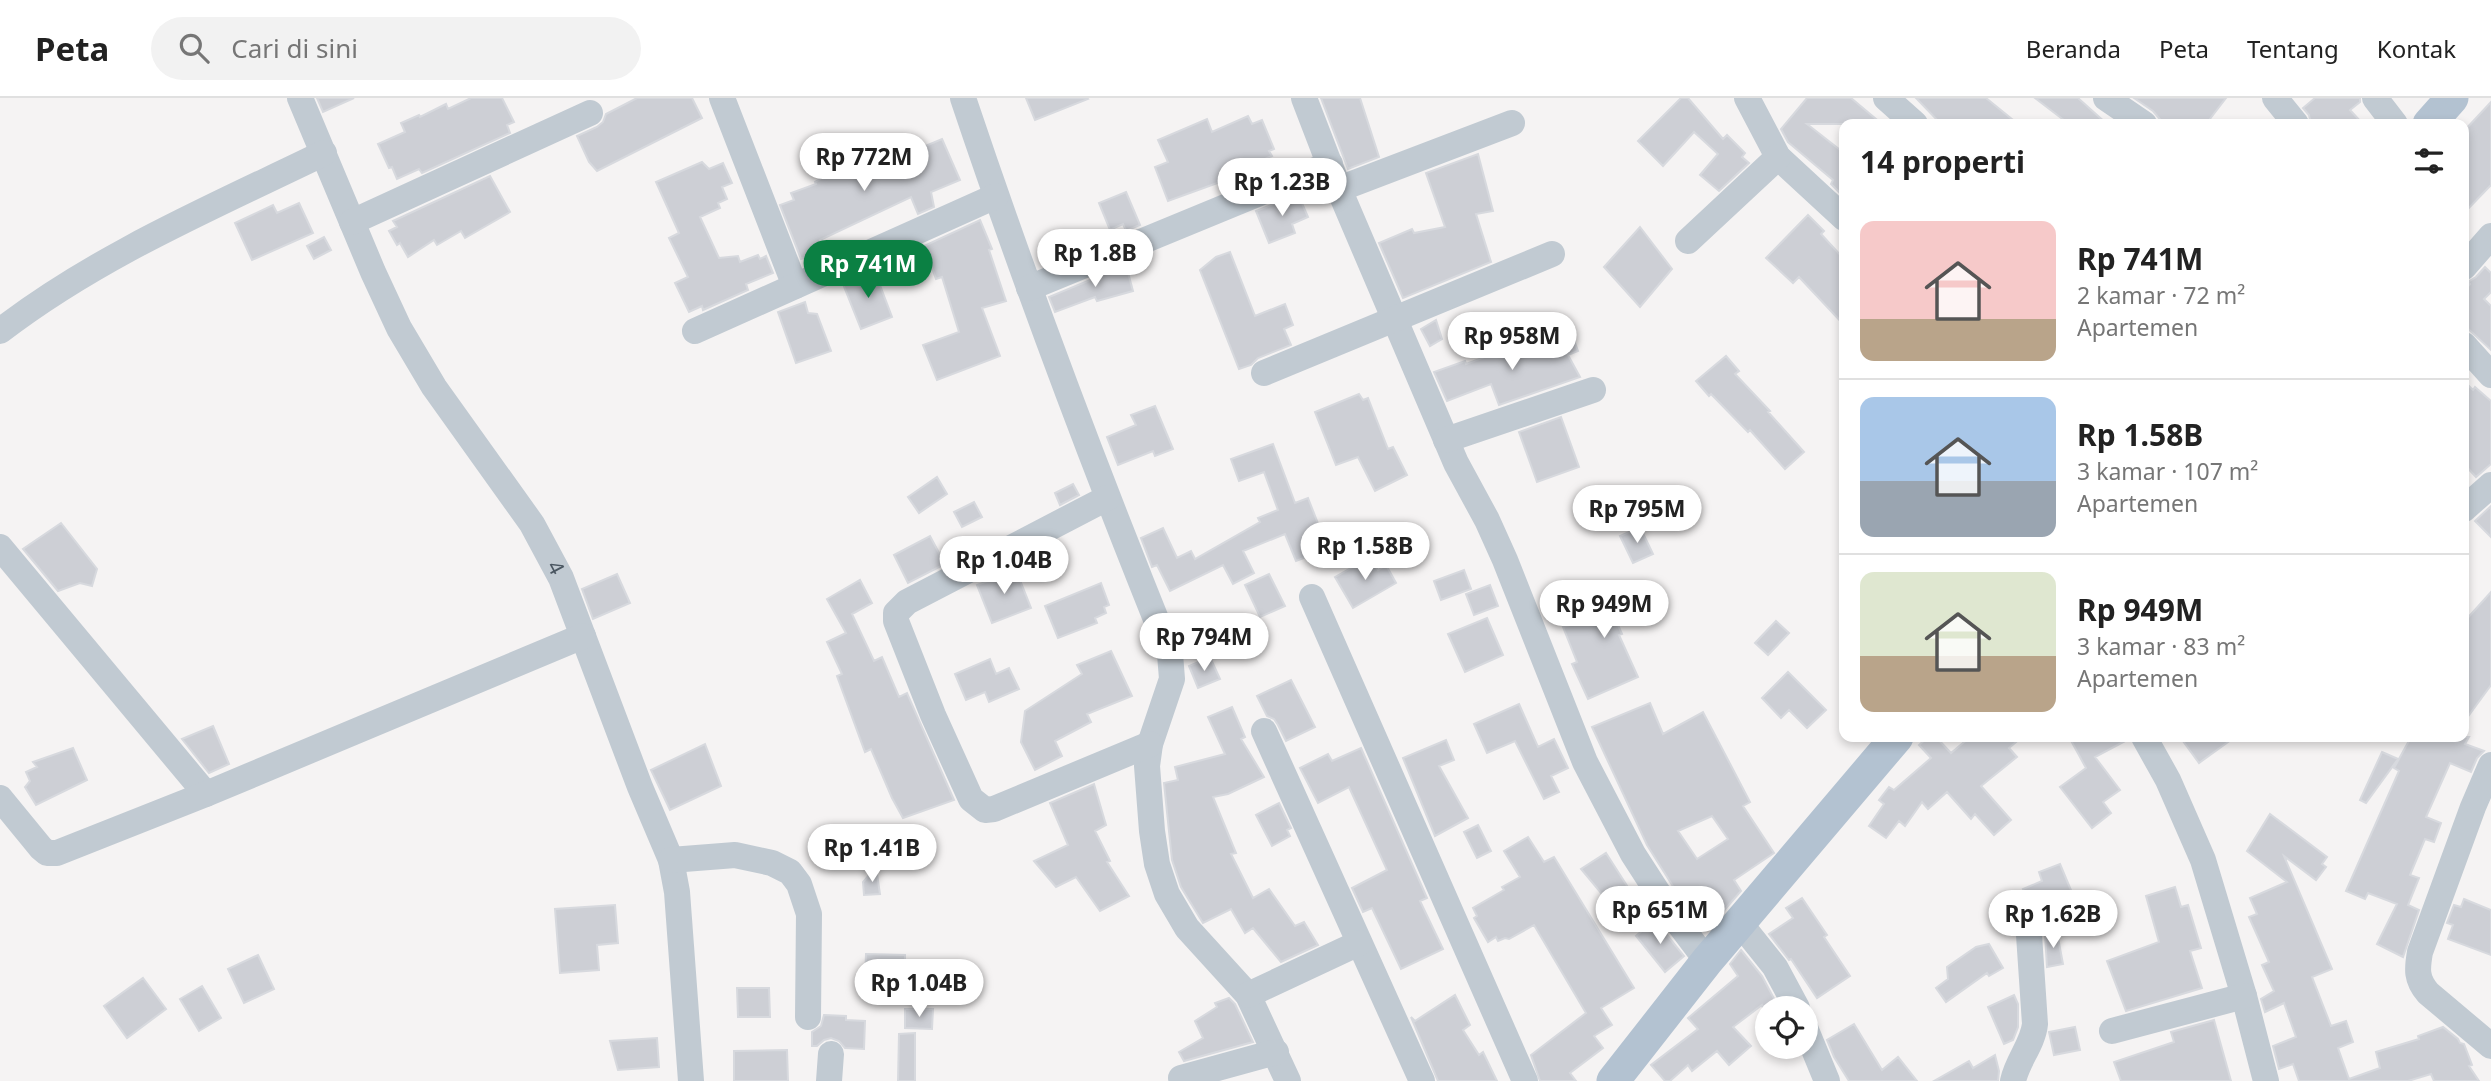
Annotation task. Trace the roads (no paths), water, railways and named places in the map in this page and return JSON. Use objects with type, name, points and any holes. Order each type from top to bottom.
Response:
[{"type":"main road","points":[[2433,119],[2452,98]]},
{"type":"main road","points":[[1613,1081],[1739,922],[1893,742]]},
{"type":"street","name":"4","points":[[300,98],[399,328],[434,387],[532,524],[561,578],[640,787],[671,860],[677,892],[691,1081]]},
{"type":"street","points":[[722,98],[795,286]]},
{"type":"street","points":[[963,98],[1029,288],[1107,498],[1170,654],[1172,679],[1150,744],[1147,766],[1157,864],[1167,894],[1187,928],[1248,995],[1289,1081]]},
{"type":"street","points":[[1304,98],[1339,189],[1446,440],[1505,560],[1585,762],[1633,854],[1673,916],[1707,961]]},
{"type":"street","points":[[1747,98],[1778,157],[1839,213]]},
{"type":"street","points":[[1886,98],[1909,119]]},
{"type":"street","points":[[2106,98],[2137,119]]},
{"type":"street","points":[[2275,98],[2292,119]]},
{"type":"street","points":[[2375,98],[2391,119]]},
{"type":"street","points":[[352,222],[590,113]]},
{"type":"street","points":[[1339,189],[1512,123]]},
{"type":"street","points":[[0,331],[38,303],[130,247],[324,153]]},
{"type":"street","points":[[1688,241],[1778,157]]},
{"type":"street","points":[[1029,288],[1329,164]]},
{"type":"street","points":[[695,331],[996,196]]},
{"type":"street","points":[[2469,261],[2491,236]]},
{"type":"street","points":[[1264,373],[1552,254]]},
{"type":"street","points":[[2469,351],[2491,375]]},
{"type":"street","points":[[1446,440],[1593,390]]},
{"type":"street","points":[[2469,505],[2491,485]]},
{"type":"street","points":[[1107,498],[906,602],[896,612],[897,621],[933,715],[971,799],[985,810],[994,809],[1150,744]]},
{"type":"street","points":[[0,547],[206,794]]},
{"type":"street","points":[[1312,597],[1525,1081]]},
{"type":"street","points":[[0,798],[41,848],[47,853],[57,853],[206,794],[583,636]]},
{"type":"street","points":[[1264,731],[1422,1081]]},
{"type":"street","points":[[2147,742],[2168,780],[2203,860],[2244,996],[2266,1081]]},
{"type":"street","points":[[2491,765],[2420,952],[2417,975],[2428,993],[2491,1046]]},
{"type":"street","points":[[671,860],[735,855],[772,863],[789,873],[799,884],[809,914],[808,1017]]},
{"type":"street","points":[[2013,1081],[2034,1033],[2035,1024],[2028,920]]},
{"type":"street","points":[[1739,922],[1775,968],[1790,996]]},
{"type":"street","points":[[1248,995],[1359,943]]},
{"type":"street","points":[[2112,1031],[2244,996]]},
{"type":"street","points":[[1181,1078],[1276,1052]]},
{"type":"street","points":[[829,1081],[831,1054]]},
{"type":"street","points":[[1818,1059],[1827,1081]]}]
